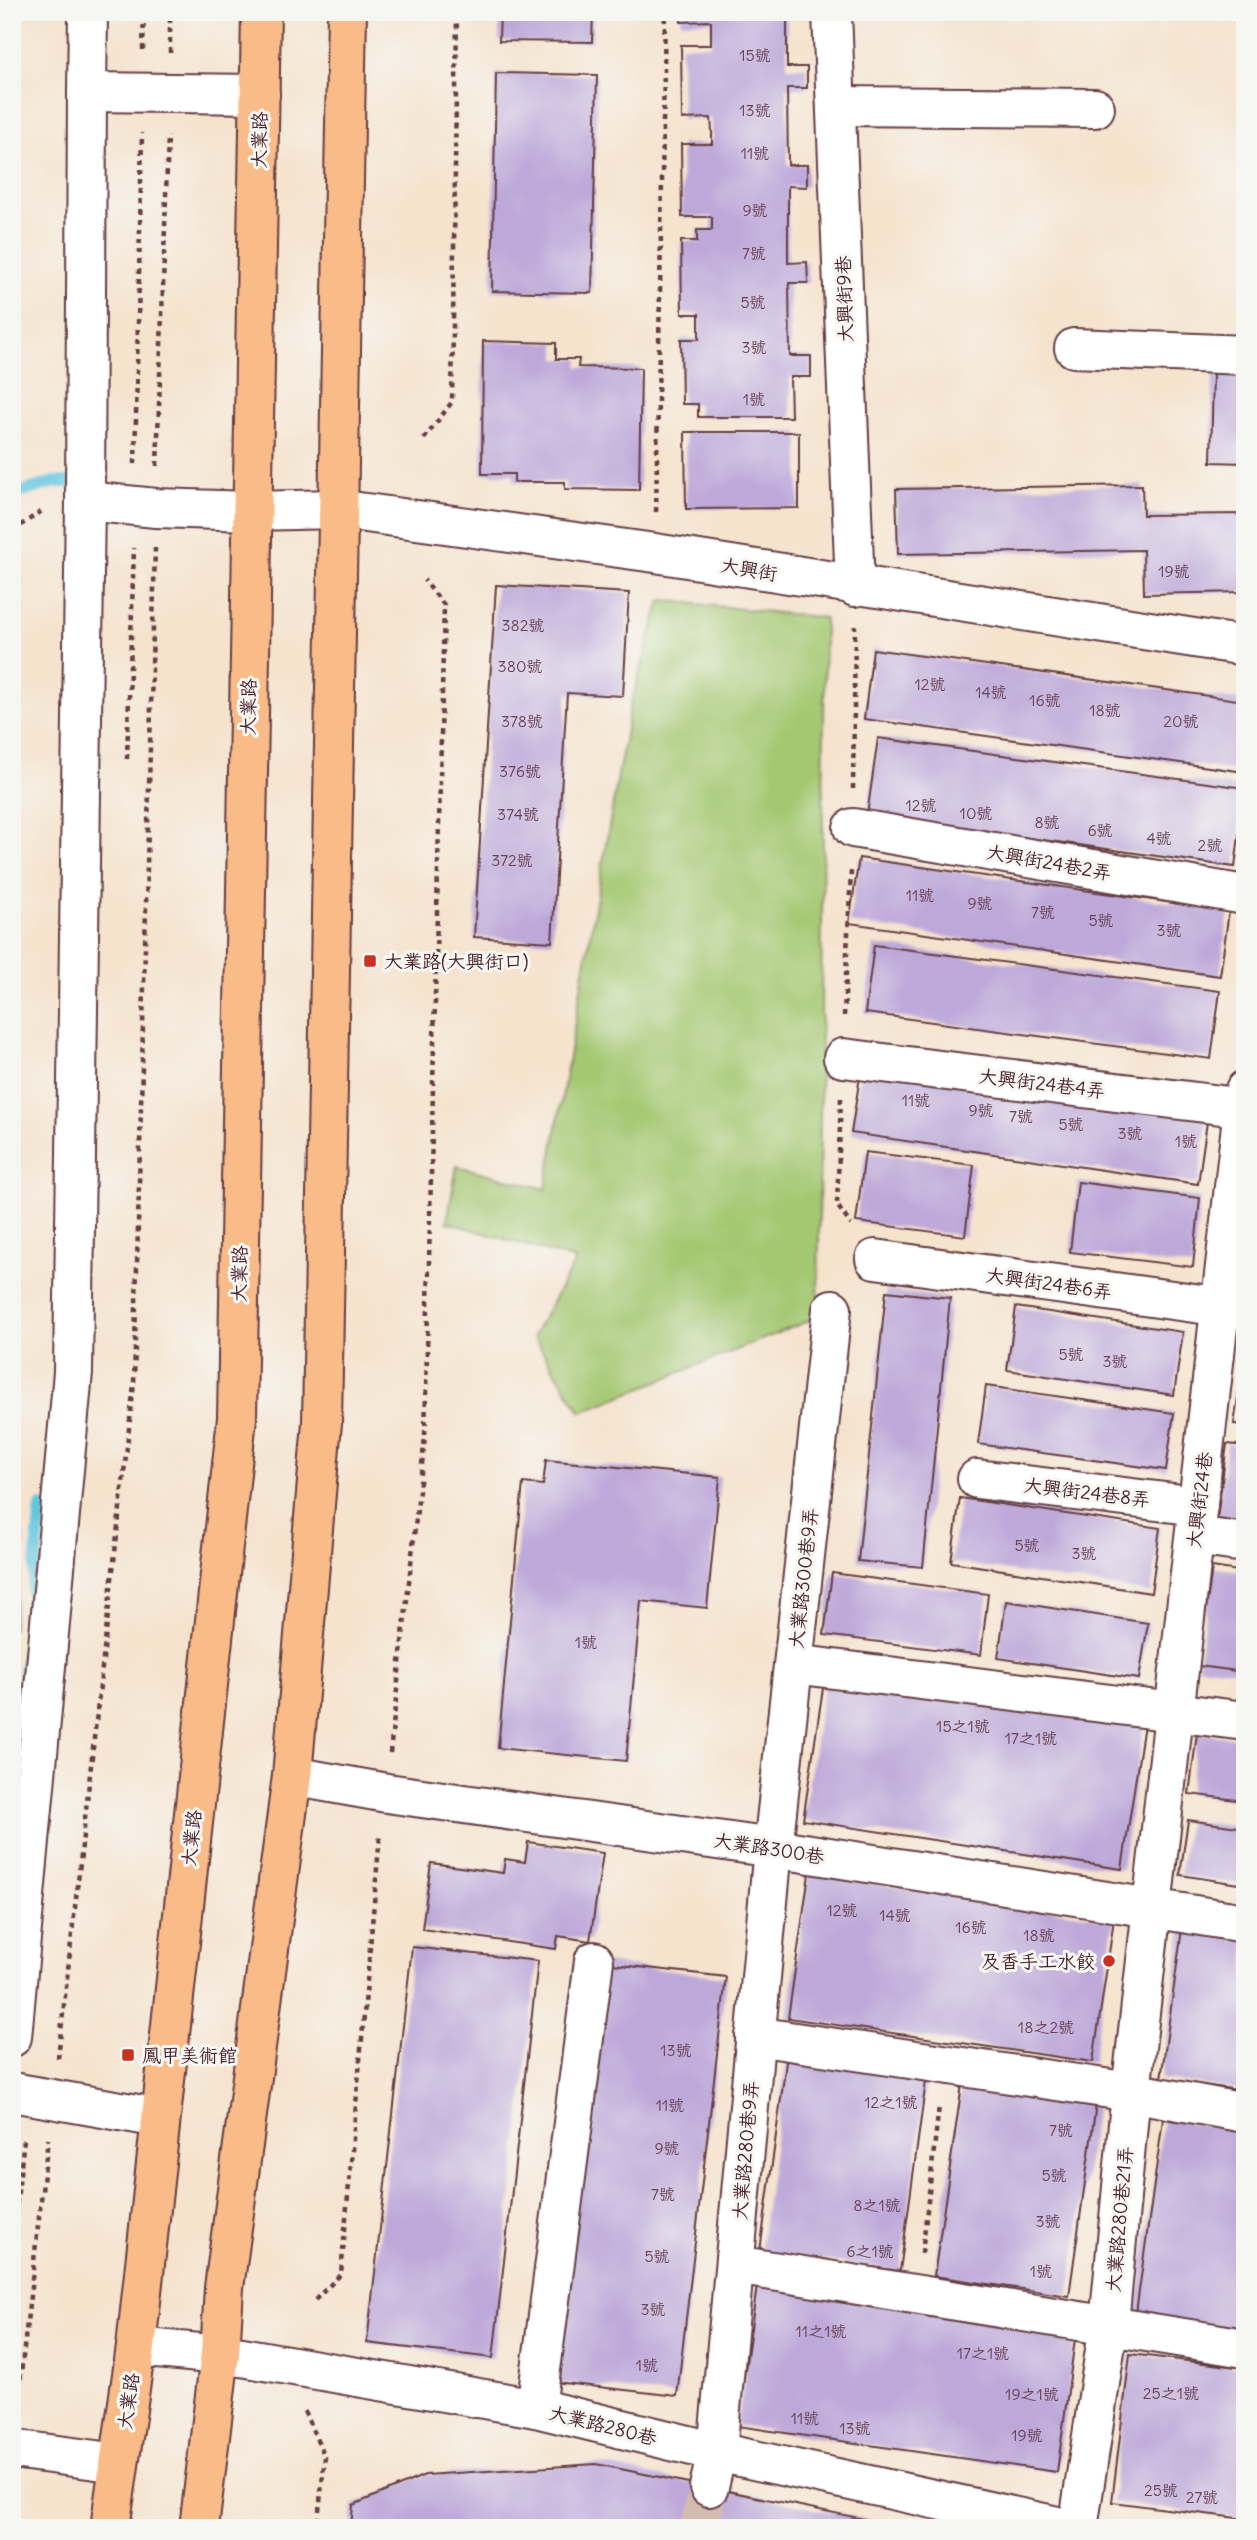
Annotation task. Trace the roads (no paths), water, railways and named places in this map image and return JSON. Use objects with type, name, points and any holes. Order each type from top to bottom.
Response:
[{"type":"main road","name":"大業路","points":[[110,2528],[135,2347],[237,1418],[261,12]]},
{"type":"main road","points":[[199,2528],[220,2354],[224,2288],[292,1776],[322,1423],[346,12]]},
{"type":"street","points":[[12,2037],[73,1372],[85,501],[88,12]]},
{"type":"street","name":"大興街9巷","points":[[832,12],[855,587]]},
{"type":"street","points":[[87,92],[260,94]]},
{"type":"street","points":[[836,106],[1095,108]]},
{"type":"street","points":[[1074,348],[1245,355]]},
{"type":"street","name":"大興街","points":[[85,501],[156,508],[252,511],[337,509],[655,553],[855,587],[1245,646]]},
{"type":"street","name":"大興街24巷2弄","points":[[853,828],[1245,895]]},
{"type":"street","name":"大興街24巷4弄","points":[[842,1058],[1244,1102]]},
{"type":"street","name":"大興街24巷","points":[[1153,1910],[1196,1521],[1233,1308],[1244,1102]]},
{"type":"street","name":"大興街24巷6弄","points":[[876,1259],[1233,1308]]},
{"type":"street","name":"大業路300巷9弄","points":[[773,1848],[832,1309]]},
{"type":"street","name":"大興街24巷8弄","points":[[977,1479],[1196,1521],[1245,1544]]},
{"type":"street","points":[[794,1664],[1245,1721]]},
{"type":"street","name":"大業路300巷","points":[[292,1776],[387,1793],[773,1848],[1245,1923]]},
{"type":"street","name":"大業路280巷9弄","points":[[713,2470],[773,1848]]},
{"type":"street","name":"大業路280巷21弄","points":[[1078,2528],[1109,2324],[1131,2092],[1153,1910]]},
{"type":"street","points":[[536,2408],[594,1961]]},
{"type":"street","points":[[755,2036],[944,2067],[1131,2092],[1245,2113]]},
{"type":"street","points":[[12,2092],[160,2118]]},
{"type":"street","points":[[734,2265],[1245,2348]]},
{"type":"street","name":"大業路280巷","points":[[135,2347],[220,2354],[536,2408],[713,2470],[1067,2528]]},
{"type":"street","points":[[12,2449],[119,2463]]},
{"type":"waterway","points":[[12,495],[54,482],[77,482]]},
{"type":"waterway","points":[[12,1802],[41,1507]]},
{"type":"tunnel","points":[[699,2528],[709,2487]]},
{"type":"place","name":"大業路(大興街口)","points":[[370,961]]},
{"type":"place","name":"及香手工水餃","points":[[1109,1961]]},
{"type":"place","name":"鳳甲美術館","points":[[128,2055]]}]
